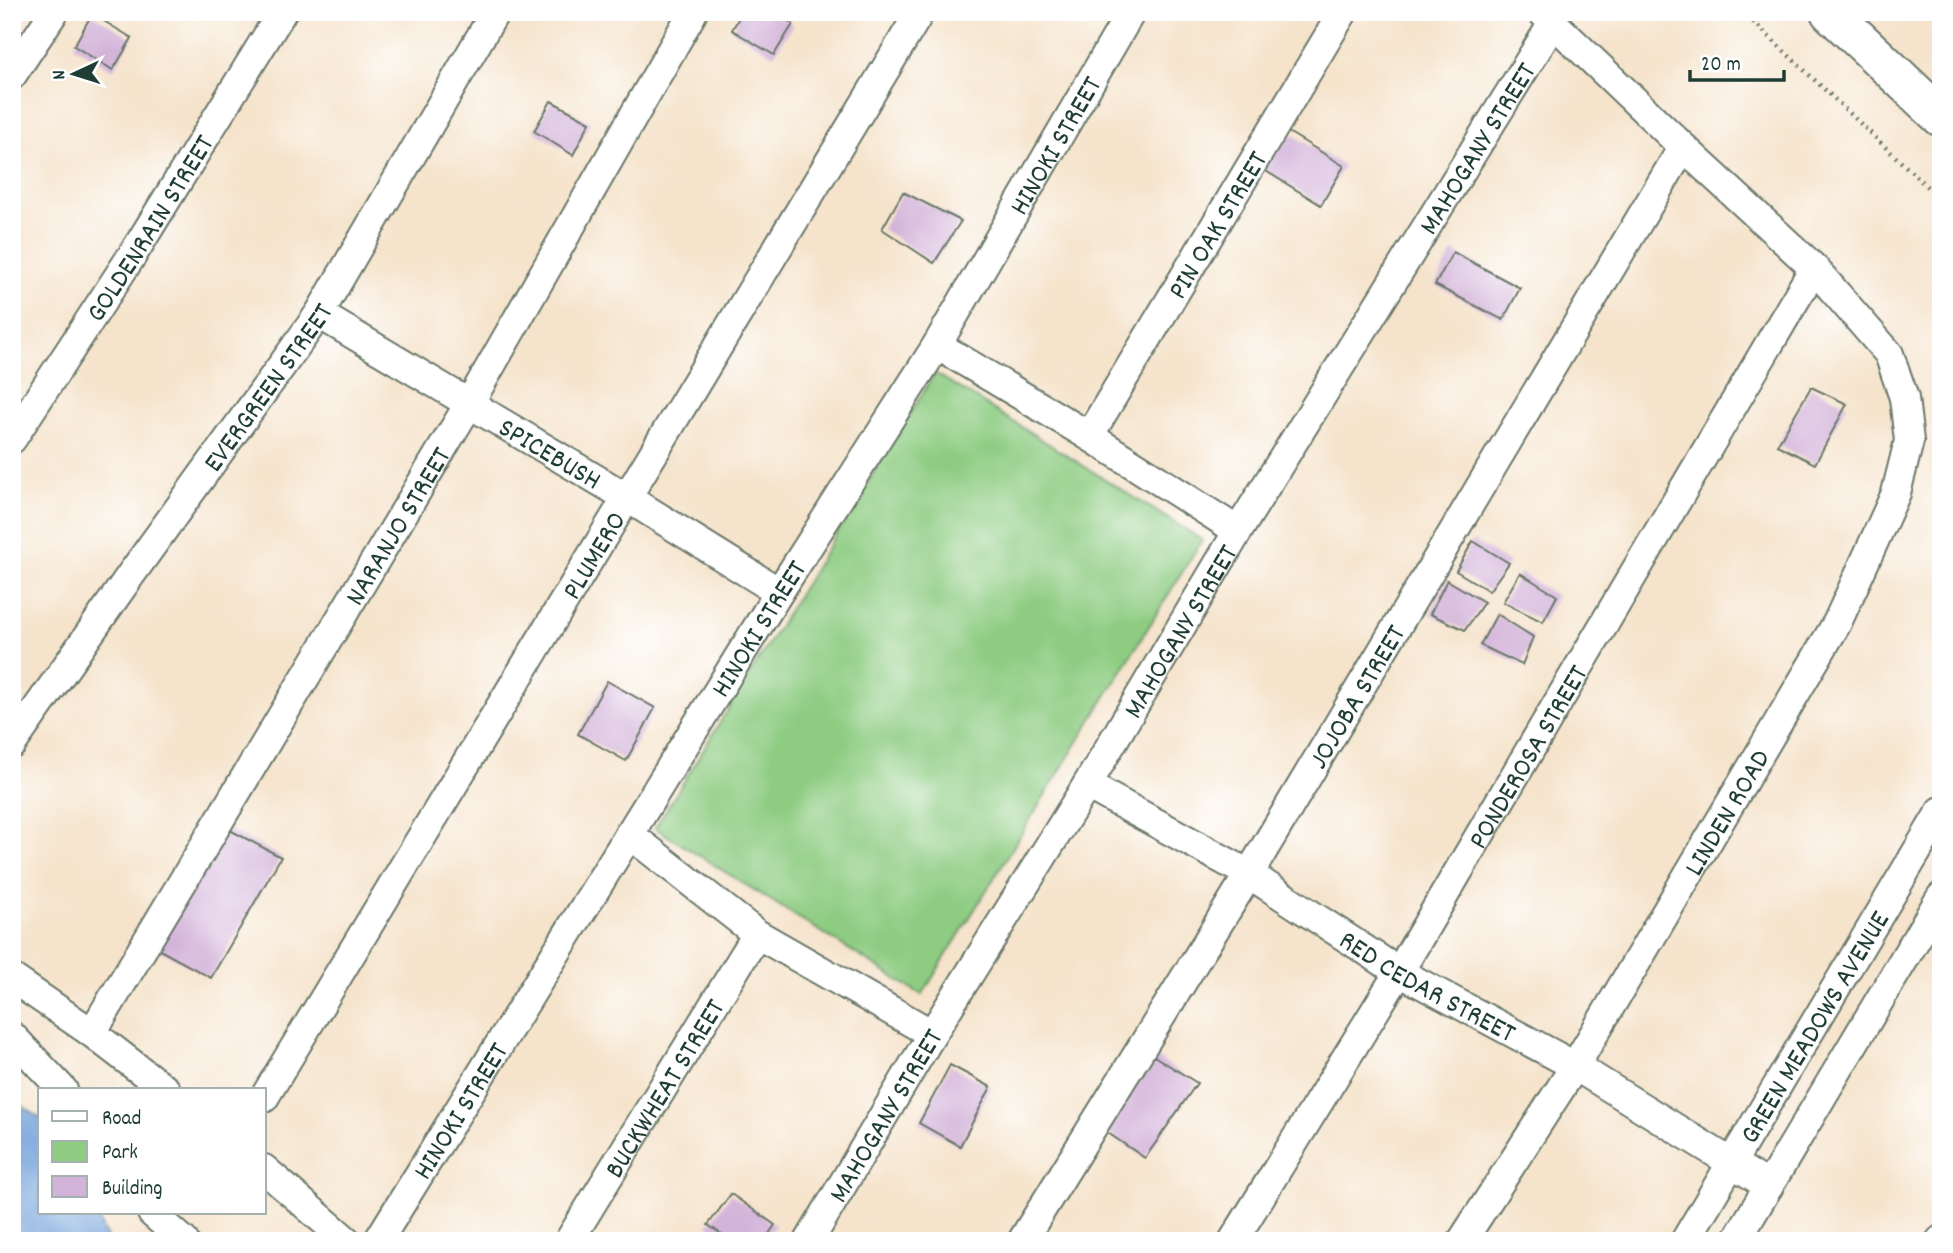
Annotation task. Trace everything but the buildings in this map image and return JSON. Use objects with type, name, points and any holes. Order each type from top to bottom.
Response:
[{"type":"highway","points":[[1830,12],[1941,117]]},
{"type":"street","points":[[12,75],[54,12]]},
{"type":"street","name":"GOLDENRAIN STREET","points":[[12,439],[133,254],[282,12]]},
{"type":"street","name":"EVERGREEN STREET","points":[[12,744],[319,314],[495,12]]},
{"type":"street","name":"NARANJO STREET","points":[[92,1033],[469,404],[693,12]]},
{"type":"street","name":"PLUMERO","points":[[266,1095],[920,12]]},
{"type":"street","name":"HINOKI STREET","points":[[378,1241],[779,592],[937,345],[1131,12]]},
{"type":"street","name":"PIN OAK STREET","points":[[1090,436],[1343,12]]},
{"type":"street","points":[[1548,17],[1683,148],[1814,268]]},
{"type":"street","name":"MAHOGANY STREET","points":[[809,1241],[932,1034],[1087,785],[1548,17]]},
{"type":"street","name":"JOJOBA STREET","points":[[1022,1241],[1249,874],[1683,148]]},
{"type":"street","name":"LINDEN ROAD","points":[[1462,1241],[1575,1066],[1837,623],[1896,494],[1909,441],[1904,398],[1889,354],[1814,268]]},
{"type":"street","name":"PONDEROSA STREET","points":[[1233,1241],[1399,972],[1814,268]]},
{"type":"street","name":"SPICEBUSH","points":[[319,314],[626,496],[779,592]]},
{"type":"street","points":[[937,345],[1090,436],[1238,531]]},
{"type":"street","name":"RED CEDAR STREET","points":[[1087,785],[1249,874],[1399,972],[1575,1066],[1769,1186]]},
{"type":"street","name":"GREEN MEADOWS AVENUE","points":[[1685,1241],[1941,811]]},
{"type":"street","points":[[629,834],[757,934],[932,1034]]},
{"type":"street","name":"GREEN MEADOWS AVENUE","points":[[1736,1241],[1941,897]]},
{"type":"street","name":"BUCKWHEAT STREET","points":[[569,1241],[757,934]]},
{"type":"street","points":[[12,978],[92,1033],[163,1088]]},
{"type":"street","points":[[12,1036],[61,1088]]},
{"type":"street","points":[[266,1171],[347,1241]]},
{"type":"street","points":[[153,1214],[184,1241]]},
{"type":"path","points":[[1743,12],[1941,200]]},
{"type":"green space","points":[[935,373],[1202,540],[922,995],[655,828]]},
{"type":"water","points":[[12,1099],[38,1117],[38,1214],[97,1214],[109,1241],[18,1241],[12,1235]]}]
